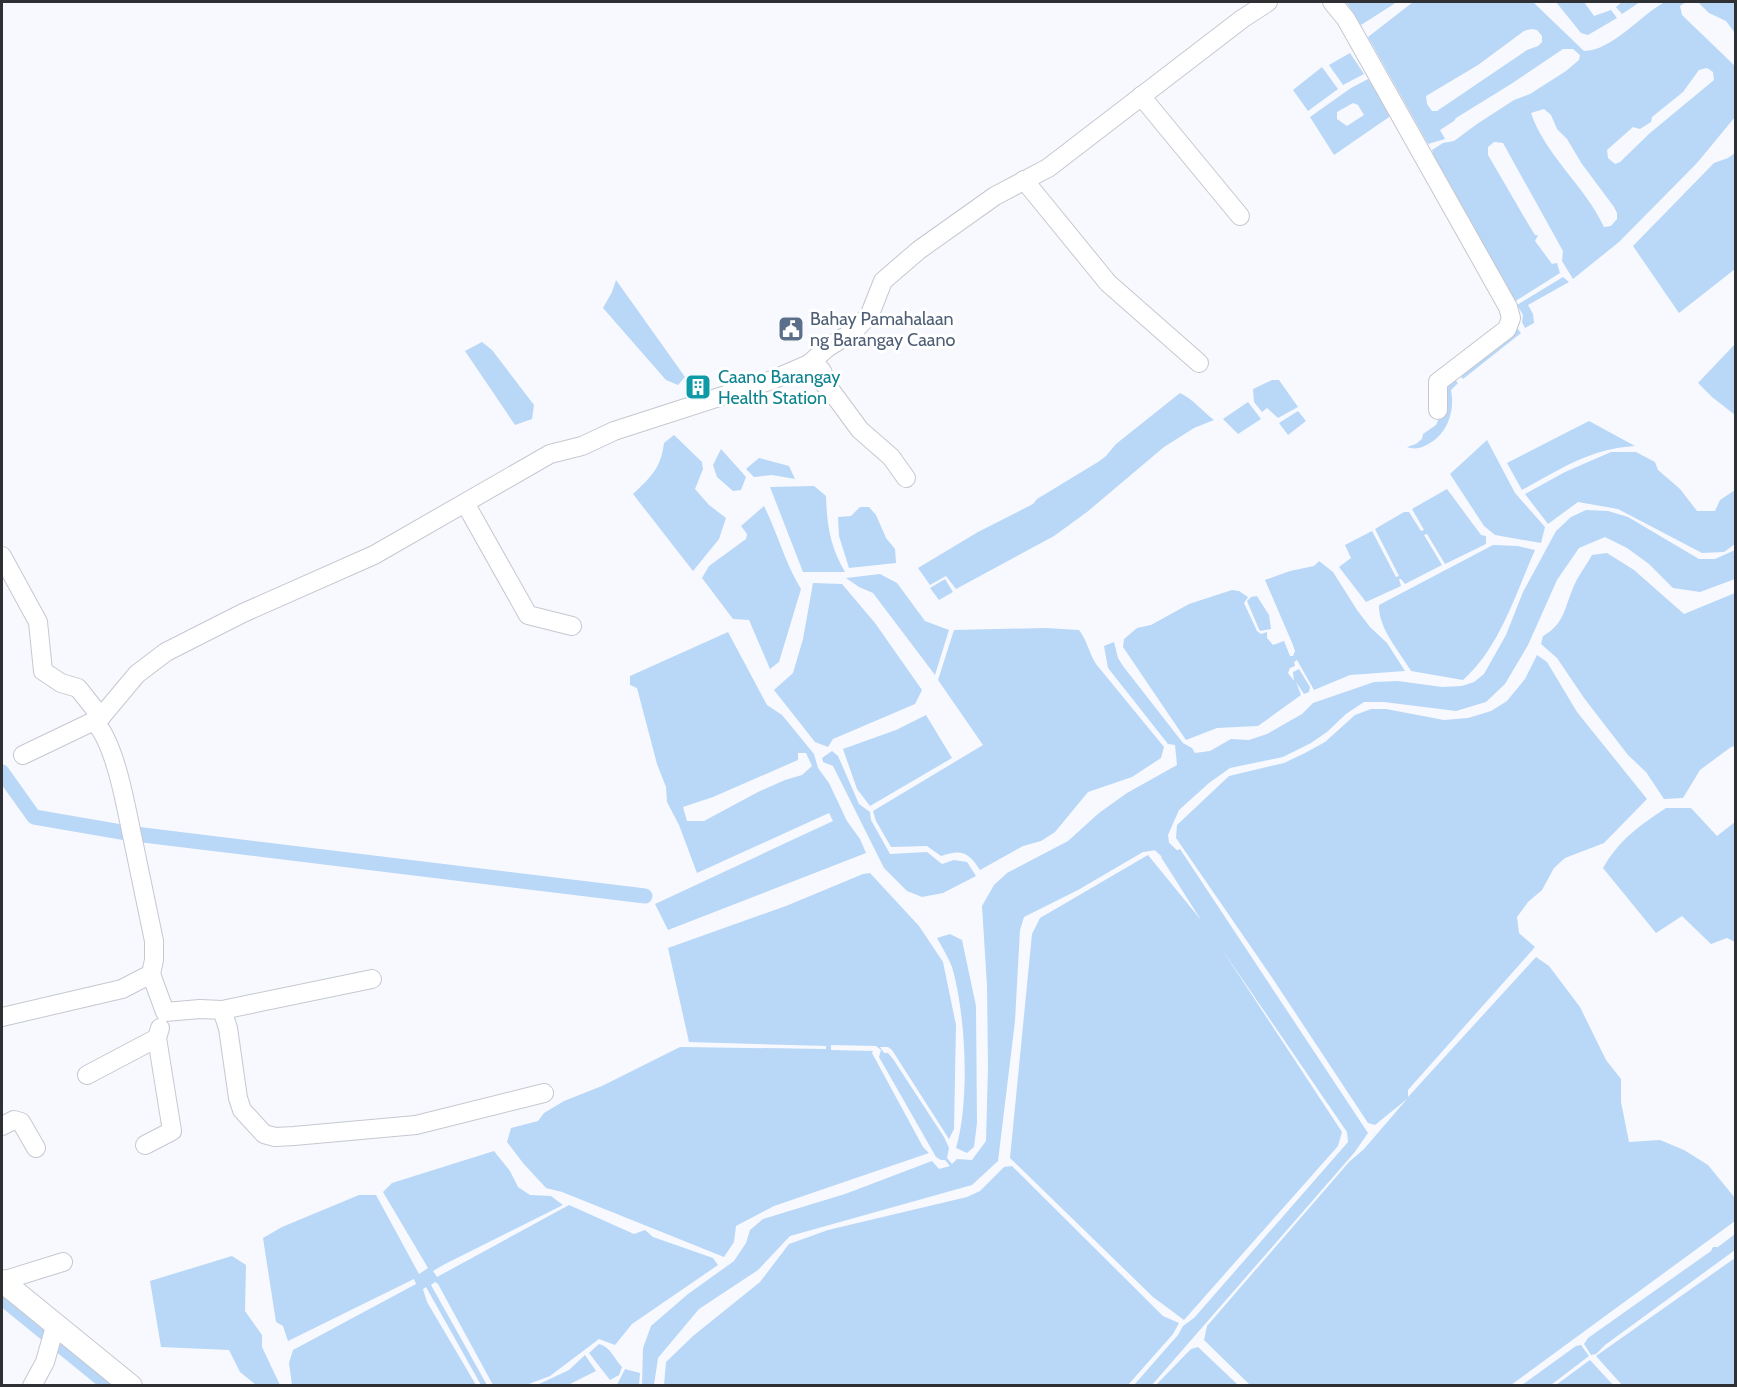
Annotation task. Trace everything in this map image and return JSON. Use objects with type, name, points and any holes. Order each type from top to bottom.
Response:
[{"type":"main road","points":[[2,1281],[131,1386]]},
{"type":"street","points":[[23,755],[98,719],[137,674],[166,651],[243,613],[374,555],[550,454],[582,446],[614,431],[772,380],[809,364],[827,348],[854,332],[870,314],[883,281],[901,266],[995,196],[1048,168],[1242,19],[1268,2]]},
{"type":"street","points":[[1332,2],[1346,18],[1508,307],[1511,318],[1507,329],[1438,382],[1438,410]]},
{"type":"street","points":[[1141,96],[1240,216]]},
{"type":"street","points":[[1024,180],[1108,284],[1199,363]]},
{"type":"street","points":[[809,364],[821,368],[825,375],[824,384],[860,430],[891,457],[906,478]]},
{"type":"street","points":[[465,503],[528,615],[572,626]]},
{"type":"street","points":[[2,556],[38,622],[43,671],[61,683],[78,688],[98,719],[109,747],[125,803],[154,941],[151,974],[165,1012],[157,1038],[172,1131],[145,1144]]},
{"type":"street","points":[[2,1017],[122,989],[151,974]]},
{"type":"street","points":[[165,1012],[200,1009],[222,1011],[372,979]]},
{"type":"street","points":[[222,1011],[228,1028],[238,1098],[242,1110],[264,1134],[275,1137],[416,1125],[544,1093]]},
{"type":"street","points":[[87,1075],[157,1038]]},
{"type":"street","points":[[2,1126],[14,1120],[21,1122],[36,1148]]},
{"type":"street","points":[[2,1281],[63,1262]]},
{"type":"street","points":[[32,1386],[45,1362],[56,1324]]},
{"type":"water","points":[[1346,2],[1397,2],[1361,25]]},
{"type":"water","points":[[1413,2],[1533,2],[1584,51],[1615,39],[1663,3],[1686,2],[1680,6],[1682,15],[1735,66],[1735,117],[1697,163],[1619,242],[1573,279],[1562,261],[1563,251],[1503,143],[1494,142],[1488,147],[1488,155],[1535,235],[1538,235],[1535,241],[1552,264],[1557,263],[1560,273],[1514,302],[1432,150],[1443,143],[1454,141],[1514,100],[1530,94],[1566,71],[1579,60],[1580,55],[1573,49],[1563,49],[1440,130],[1445,139],[1428,144],[1368,37]],"holes":[[[1537,30],[1542,36],[1542,42],[1538,46],[1527,50],[1437,111],[1432,111],[1427,104],[1426,96],[1478,65],[1524,31]],[[1707,68],[1713,72],[1714,80],[1650,133],[1620,162],[1615,164],[1608,158],[1607,150],[1633,127],[1640,129],[1651,122],[1652,117],[1683,92],[1699,70]],[[1544,109],[1551,115],[1557,129],[1567,139],[1582,164],[1614,207],[1617,219],[1611,226],[1604,227],[1587,198],[1546,143],[1531,113]]]},
{"type":"water","points":[[1556,2],[1584,2],[1594,16],[1611,10],[1617,18],[1588,35],[1581,33]]},
{"type":"water","points":[[1622,2],[1640,2],[1622,14],[1616,7]]},
{"type":"water","points":[[1698,2],[1735,2],[1735,33],[1726,21],[1709,13]]},
{"type":"water","points":[[1350,53],[1364,74],[1343,85],[1329,65]]},
{"type":"water","points":[[1322,67],[1338,89],[1308,111],[1293,90]]},
{"type":"water","points":[[1368,79],[1392,115],[1334,155],[1310,117]],"holes":[[[1353,103],[1358,105],[1364,115],[1347,126],[1337,119],[1337,112]]]},
{"type":"water","points":[[1735,153],[1735,269],[1679,313],[1633,246],[1714,163]]},
{"type":"water","points":[[1563,277],[1569,282],[1528,305],[1533,314],[1534,323],[1525,328],[1522,322],[1523,315],[1517,305]]},
{"type":"water","points":[[616,280],[685,377],[678,385],[666,380],[603,308]]},
{"type":"water","points":[[1514,324],[1521,333],[1463,379],[1457,372]]},
{"type":"water","points":[[482,342],[492,350],[534,405],[532,419],[515,425],[465,351]]},
{"type":"water","points":[[1735,344],[1735,415],[1698,383]]},
{"type":"water","points":[[1450,375],[1458,383],[1451,390],[1451,413],[1446,427],[1436,439],[1427,445],[1416,448],[1407,447],[1416,444],[1422,439],[1423,434],[1436,425]]},
{"type":"water","points":[[1272,380],[1279,380],[1298,407],[1278,418],[1267,408],[1262,412],[1254,402],[1253,389]]},
{"type":"water","points":[[1180,393],[1214,420],[1194,428],[1164,447],[1087,512],[1054,536],[956,589],[946,576],[930,585],[918,568],[978,532],[1033,504],[1037,499],[1098,462],[1116,444]]},
{"type":"water","points":[[1248,402],[1261,419],[1238,434],[1223,419]]},
{"type":"water","points":[[1298,411],[1306,421],[1288,435],[1279,423]]},
{"type":"water","points":[[1589,421],[1635,446],[1603,451],[1576,461],[1522,490],[1507,463]]},
{"type":"water","points":[[674,435],[702,462],[703,469],[695,489],[709,505],[726,518],[719,539],[693,571],[633,494],[654,472],[663,452],[664,443]]},
{"type":"water","points":[[1487,440],[1515,493],[1545,527],[1541,543],[1495,535],[1484,526],[1450,474]]},
{"type":"water","points":[[721,449],[746,477],[741,490],[733,491],[717,477],[713,465]]},
{"type":"water","points":[[1611,452],[1636,452],[1655,462],[1658,470],[1680,489],[1697,511],[1715,511],[1720,500],[1735,490],[1735,544],[1724,552],[1702,553],[1618,509],[1578,502],[1548,524],[1525,494],[1565,472]]},
{"type":"water","points":[[759,458],[789,466],[795,479],[772,475],[754,477],[746,469]]},
{"type":"water","points":[[814,486],[826,496],[830,536],[845,572],[803,572],[770,487]]},
{"type":"water","points":[[1447,489],[1481,535],[1486,536],[1486,544],[1445,564],[1427,534],[1424,535],[1442,565],[1405,584],[1399,579],[1401,586],[1366,602],[1339,567],[1351,558],[1345,545],[1372,531],[1396,577],[1399,576],[1375,529],[1404,512],[1409,512],[1421,531],[1424,530],[1412,509]]},
{"type":"water","points":[[764,506],[790,569],[801,589],[779,662],[770,669],[749,620],[733,619],[702,578],[709,566],[746,539],[747,534],[741,526]]},
{"type":"water","points":[[860,507],[869,507],[876,515],[886,538],[895,549],[896,563],[849,568],[839,536],[838,517],[851,516]]},
{"type":"water","points":[[1586,510],[1608,511],[1628,517],[1699,559],[1715,559],[1735,550],[1735,579],[1700,592],[1673,588],[1649,564],[1627,548],[1605,537],[1579,548],[1557,580],[1528,645],[1505,684],[1486,702],[1456,711],[1384,702],[1364,702],[1311,743],[1283,757],[1230,768],[1179,810],[1168,835],[1169,842],[1157,850],[1143,852],[1078,890],[1024,917],[1020,930],[1015,1021],[998,1161],[972,1185],[790,1236],[758,1270],[699,1309],[658,1358],[654,1385],[642,1385],[643,1348],[651,1326],[688,1294],[734,1261],[746,1243],[750,1230],[763,1219],[845,1194],[932,1161],[939,1169],[950,1166],[945,1160],[936,1157],[879,1057],[881,1050],[876,1046],[831,1045],[831,1050],[873,1051],[872,1053],[923,1147],[929,1153],[774,1206],[736,1226],[734,1242],[724,1257],[562,1192],[546,1188],[507,1142],[511,1128],[538,1121],[544,1113],[564,1101],[602,1086],[680,1047],[826,1049],[826,1046],[689,1042],[668,948],[870,873],[919,926],[943,962],[956,1025],[954,1129],[949,1139],[892,1050],[888,1047],[880,1047],[893,1059],[944,1137],[949,1148],[947,1158],[952,1164],[957,1159],[972,1160],[986,1141],[987,986],[982,906],[994,885],[1007,873],[1068,841],[1099,813],[1127,793],[1177,765],[1175,745],[1168,744],[1108,668],[1104,646],[1114,642],[1118,658],[1123,666],[1183,743],[1192,748],[1195,753],[1210,751],[1231,739],[1249,740],[1267,734],[1302,714],[1313,703],[1374,682],[1398,681],[1442,687],[1462,686],[1474,682],[1484,674],[1506,635],[1523,592],[1556,531],[1571,517]]},
{"type":"water","points":[[1493,545],[1518,546],[1535,550],[1505,620],[1487,653],[1463,680],[1411,671],[1386,631],[1379,605]]},
{"type":"water","points":[[1607,553],[1634,570],[1684,614],[1735,593],[1735,746],[1700,770],[1683,798],[1664,799],[1646,772],[1628,755],[1584,698],[1557,658],[1541,644],[1543,636],[1559,621],[1575,584],[1592,555]]},
{"type":"water","points":[[1319,561],[1333,572],[1357,610],[1370,627],[1387,643],[1405,671],[1350,675],[1314,690],[1297,660],[1288,673],[1294,681],[1293,672],[1299,669],[1310,687],[1309,692],[1304,694],[1296,682],[1301,695],[1258,726],[1217,728],[1186,740],[1123,647],[1124,639],[1137,628],[1151,625],[1189,604],[1232,590],[1239,591],[1248,597],[1244,603],[1257,631],[1261,634],[1267,632],[1267,638],[1273,645],[1284,641],[1290,656],[1293,656],[1295,651],[1293,645],[1265,580],[1314,566]]},
{"type":"water","points":[[880,574],[897,583],[925,621],[949,630],[935,675],[873,593],[846,578]]},
{"type":"water","points":[[945,579],[953,592],[939,600],[930,588]]},
{"type":"water","points":[[813,583],[842,584],[875,623],[922,690],[915,704],[833,739],[828,747],[815,742],[774,690],[793,673],[803,639]]},
{"type":"water","points":[[1257,596],[1269,615],[1271,629],[1260,631],[1258,627],[1247,601]]},
{"type":"water","points":[[1046,628],[1079,630],[1096,664],[1164,747],[1161,758],[1132,777],[1088,792],[1055,832],[1041,841],[1023,846],[980,870],[972,859],[964,854],[954,853],[941,856],[927,846],[891,847],[873,811],[983,745],[938,680],[954,630]]},
{"type":"water","points":[[728,632],[767,705],[782,715],[814,754],[818,768],[829,783],[847,821],[860,839],[866,853],[668,930],[655,904],[833,821],[829,813],[697,873],[679,825],[667,802],[666,787],[657,764],[637,688],[630,685],[630,676]],"holes":[[[798,753],[806,753],[812,766],[802,775],[758,792],[704,821],[687,821],[683,807],[713,797],[798,760]]]},
{"type":"water","points":[[1537,655],[1547,662],[1577,712],[1647,799],[1604,843],[1565,858],[1554,868],[1542,890],[1528,902],[1517,917],[1519,933],[1535,947],[1408,1090],[1408,1097],[1536,957],[1549,966],[1580,1007],[1606,1060],[1621,1079],[1621,1102],[1629,1142],[1660,1140],[1684,1150],[1708,1165],[1735,1198],[1735,1221],[1511,1385],[1250,1385],[1204,1340],[1207,1326],[1349,1162],[1364,1149],[1407,1099],[1375,1125],[1368,1123],[1176,838],[1177,825],[1229,776],[1284,763],[1325,742],[1355,715],[1371,709],[1386,709],[1444,720],[1468,718],[1491,711],[1507,701],[1525,679]]},
{"type":"water","points":[[926,715],[952,758],[870,806],[857,789],[843,749],[896,730]]},
{"type":"water","points":[[832,751],[838,756],[859,804],[870,812],[871,820],[890,854],[927,852],[942,864],[954,860],[967,862],[976,876],[943,893],[922,897],[907,891],[884,868],[833,766],[823,762],[822,758]]},
{"type":"water","points":[[1666,808],[1691,808],[1717,836],[1735,822],[1735,942],[1727,938],[1711,944],[1682,916],[1656,933],[1603,868],[1616,849],[1631,834]]},
{"type":"water","points":[[1180,849],[1368,1133],[1354,1153],[1152,1385],[1134,1385],[1178,1335],[1183,1326],[1194,1318],[1348,1142],[1347,1132],[1221,948],[1342,1132],[1338,1146],[1184,1320],[1153,1297],[1010,1158],[1032,934],[1040,918],[1148,855],[1201,920],[1161,857]]},
{"type":"water","points":[[950,934],[962,940],[976,1006],[977,1123],[974,1147],[967,1153],[956,1148],[965,1083],[963,1033],[957,987],[952,967],[937,938]]},
{"type":"water","points":[[494,1151],[510,1171],[518,1187],[530,1195],[551,1196],[563,1205],[445,1264],[433,1271],[437,1277],[569,1205],[634,1234],[645,1230],[653,1237],[713,1258],[718,1265],[632,1324],[615,1345],[599,1339],[550,1376],[526,1385],[493,1385],[435,1282],[431,1285],[487,1385],[481,1385],[426,1287],[423,1289],[427,1302],[476,1385],[292,1385],[289,1363],[293,1350],[416,1284],[414,1279],[288,1341],[283,1326],[276,1322],[263,1238],[282,1227],[359,1195],[376,1195],[419,1274],[428,1268],[383,1192],[392,1183]]},
{"type":"water","points":[[1012,1166],[1163,1316],[1179,1323],[1173,1334],[1128,1385],[664,1385],[666,1362],[693,1336],[760,1282],[789,1244],[828,1230],[967,1197],[980,1191],[1004,1167]]},
{"type":"water","points":[[1735,1234],[1735,1250],[1605,1345],[1596,1354],[1591,1355],[1584,1344],[1588,1338],[1711,1251],[1713,1247],[1718,1247]]},
{"type":"water","points":[[232,1256],[246,1265],[245,1311],[262,1335],[262,1347],[280,1385],[256,1385],[240,1372],[229,1350],[161,1347],[150,1281]]},
{"type":"water","points":[[1735,1258],[1735,1385],[1622,1385],[1596,1356]]},
{"type":"water","points":[[599,1344],[609,1350],[622,1367],[619,1375],[610,1380],[589,1353]]},
{"type":"water","points":[[1581,1345],[1589,1356],[1551,1385],[1522,1385],[1576,1346]]},
{"type":"water","points":[[1198,1347],[1238,1385],[1156,1385],[1191,1349]]},
{"type":"water","points":[[585,1355],[596,1371],[568,1385],[537,1385],[569,1370]]},
{"type":"water","points":[[1590,1360],[1613,1385],[1556,1385]]},
{"type":"water","points":[[625,1369],[640,1373],[639,1385],[617,1385]]},
{"type":"waterway","points":[[2,772],[34,817],[127,833]]},
{"type":"waterway","points":[[1148,833],[1172,856],[1180,868]]},
{"type":"waterway","points":[[135,834],[645,896]]},
{"type":"waterway","points":[[2,1298],[110,1386]]},
{"type":"place","name":"Bahay Pamahalaan ng Barangay Caano","points":[[791,329]]},
{"type":"place","name":"Caano Barangay Health Station","points":[[698,387]]}]
